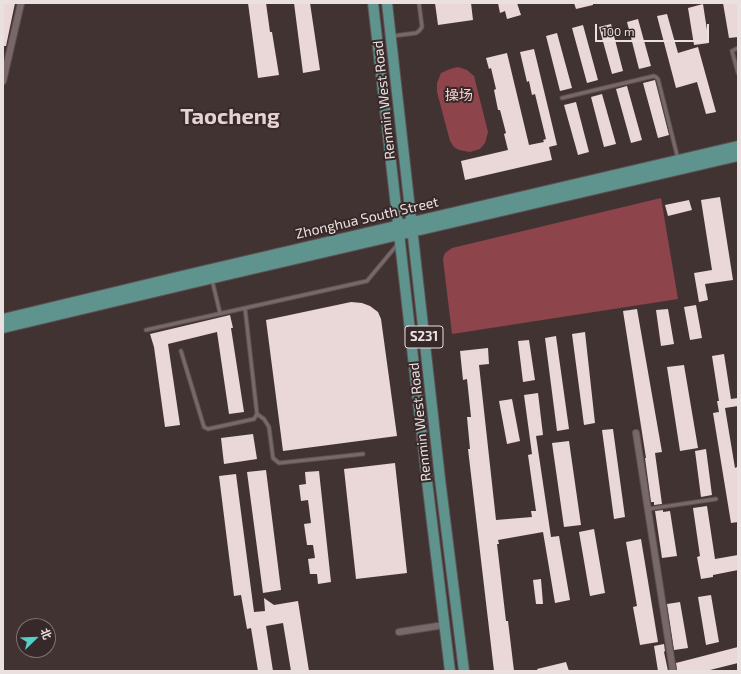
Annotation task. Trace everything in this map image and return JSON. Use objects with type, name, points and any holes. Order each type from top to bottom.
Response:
[{"type":"main road","name":"Renmin West Road","points":[[373,3],[450,671]]},
{"type":"main road","name":"Renmin West Road","points":[[387,3],[464,671]]},
{"type":"main road","name":"Zhonghua South Street","points":[[3,328],[399,234],[412,227],[738,146]]},
{"type":"main road","name":"Zhonghua South Street","points":[[412,227],[738,156]]},
{"type":"main road","name":"Zhonghua South Street","points":[[3,319],[399,234]]},
{"type":"street","points":[[3,81],[21,3]]},
{"type":"street","points":[[636,433],[673,671]]},
{"type":"street","points":[[399,632],[444,625]]},
{"type":"lane","points":[[391,36],[416,33],[419,31],[422,27],[419,3]]},
{"type":"lane","points":[[738,48],[732,51],[738,73]]},
{"type":"lane","points":[[562,98],[654,76],[656,77],[658,79],[678,160]]},
{"type":"lane","points":[[146,330],[367,281],[399,234]]},
{"type":"lane","points":[[212,278],[220,313]]},
{"type":"lane","points":[[181,351],[204,427],[208,428],[254,419],[257,414],[245,308]]},
{"type":"lane","points":[[257,414],[264,419],[269,427],[273,458],[279,463],[363,454]]},
{"type":"lane","points":[[648,509],[716,499]]},
{"type":"green space","name":"操场","points":[[458,67],[467,70],[474,76],[488,132],[485,143],[480,149],[470,152],[459,150],[454,147],[450,141],[437,92],[437,83],[441,73]]},
{"type":"green space","points":[[661,198],[678,299],[452,334],[443,259],[445,253],[452,248]]},
{"type":"building","points":[[3,3],[15,3],[6,46],[3,46]]},
{"type":"building","points":[[248,3],[266,3],[270,32],[272,32],[279,75],[258,78]]},
{"type":"building","points":[[294,3],[310,3],[320,70],[303,73]]},
{"type":"building","points":[[435,3],[471,3],[473,20],[438,25]]},
{"type":"building","points":[[498,3],[517,3],[521,15],[507,19],[505,11],[500,13]]},
{"type":"building","points":[[574,3],[593,3],[593,5],[576,9]]},
{"type":"building","points":[[723,3],[738,3],[738,37],[729,38]]},
{"type":"building","points":[[703,4],[709,43],[694,45],[688,8]]},
{"type":"building","points":[[667,14],[678,53],[698,47],[716,112],[706,114],[697,82],[676,88],[657,16]]},
{"type":"building","points":[[638,19],[651,66],[639,69],[627,22]]},
{"type":"building","points":[[611,24],[623,71],[612,74],[599,27]]},
{"type":"building","points":[[583,25],[598,80],[587,83],[572,28]]},
{"type":"building","points":[[557,33],[572,88],[560,91],[546,36]]},
{"type":"building","points":[[534,49],[557,145],[549,147],[552,160],[465,180],[461,161],[508,150],[504,134],[506,133],[500,110],[498,110],[494,90],[496,89],[491,68],[489,69],[486,58],[507,53],[529,145],[544,142],[543,140],[546,139],[535,94],[532,95],[529,81],[527,82],[520,52]]},
{"type":"building","points":[[655,80],[669,135],[658,138],[643,83]]},
{"type":"building","points":[[627,86],[642,140],[631,143],[616,89]]},
{"type":"building","points":[[602,94],[616,144],[604,147],[591,97]]},
{"type":"building","points":[[576,102],[589,152],[578,155],[564,105]]},
{"type":"building","points":[[720,197],[733,280],[705,284],[708,300],[699,302],[694,273],[712,270],[701,200]]},
{"type":"building","points":[[689,200],[692,210],[668,216],[665,205]]},
{"type":"building","points":[[351,302],[362,303],[370,306],[378,312],[381,319],[397,436],[283,451],[266,320]]},
{"type":"building","points":[[696,305],[702,338],[690,340],[684,307]]},
{"type":"building","points":[[637,309],[662,452],[655,453],[662,504],[654,505],[654,502],[651,502],[646,458],[623,311]]},
{"type":"building","points":[[668,309],[674,344],[661,346],[656,310]]},
{"type":"building","points":[[230,315],[244,412],[229,414],[217,332],[168,344],[180,425],[165,427],[154,347],[150,334]]},
{"type":"building","points":[[585,332],[595,423],[584,425],[572,334]]},
{"type":"building","points":[[556,336],[569,429],[557,431],[545,338]]},
{"type":"building","points":[[529,340],[535,380],[523,382],[518,341]]},
{"type":"building","points":[[488,348],[489,364],[479,365],[496,520],[532,517],[531,511],[536,511],[528,455],[532,454],[524,395],[538,393],[543,435],[536,436],[551,537],[559,536],[570,600],[555,603],[543,532],[498,540],[499,544],[497,544],[506,621],[508,621],[514,671],[494,671],[468,449],[470,449],[467,417],[471,417],[467,379],[463,380],[460,351]]},
{"type":"building","points":[[724,354],[731,399],[738,398],[738,406],[725,408],[735,468],[737,467],[738,474],[738,522],[731,523],[713,413],[719,412],[717,401],[719,401],[712,356]]},
{"type":"building","points":[[684,365],[698,448],[680,451],[667,367]]},
{"type":"building","points":[[512,399],[520,441],[507,444],[499,401]]},
{"type":"building","points":[[613,429],[625,517],[614,519],[602,430]]},
{"type":"building","points":[[253,434],[257,459],[224,464],[221,438]]},
{"type":"building","points":[[569,441],[581,525],[564,527],[552,443]]},
{"type":"building","points":[[706,449],[712,495],[701,497],[695,451]]},
{"type":"building","points":[[395,463],[407,573],[356,579],[344,469]]},
{"type":"building","points":[[266,470],[281,590],[263,593],[247,472]]},
{"type":"building","points":[[319,471],[331,582],[318,584],[317,574],[310,574],[308,559],[315,558],[313,545],[307,545],[304,524],[311,523],[308,500],[301,501],[299,485],[306,484],[305,472]]},
{"type":"building","points":[[236,474],[254,612],[265,611],[264,598],[274,605],[298,601],[309,671],[291,671],[283,623],[266,626],[273,671],[258,671],[251,628],[247,629],[241,595],[234,596],[219,476]]},
{"type":"building","points":[[707,506],[715,559],[738,555],[738,570],[701,579],[697,557],[700,556],[693,508]]},
{"type":"building","points":[[663,510],[663,512],[670,511],[677,556],[662,558],[655,511]]},
{"type":"building","points":[[594,529],[605,593],[590,596],[579,532]]},
{"type":"building","points":[[641,539],[658,642],[640,645],[633,607],[637,606],[626,542]]},
{"type":"building","points":[[541,579],[543,604],[536,604],[533,580]]},
{"type":"building","points":[[711,595],[719,642],[706,645],[698,597]]},
{"type":"building","points":[[680,602],[688,648],[674,650],[667,604]]},
{"type":"building","points":[[664,644],[668,671],[658,671],[654,646]]},
{"type":"building","points":[[738,647],[738,663],[706,671],[677,671],[676,663]]},
{"type":"building","points":[[566,662],[569,671],[538,671],[537,669]]},
{"type":"district","name":"Taocheng","points":[[230,117]]}]
